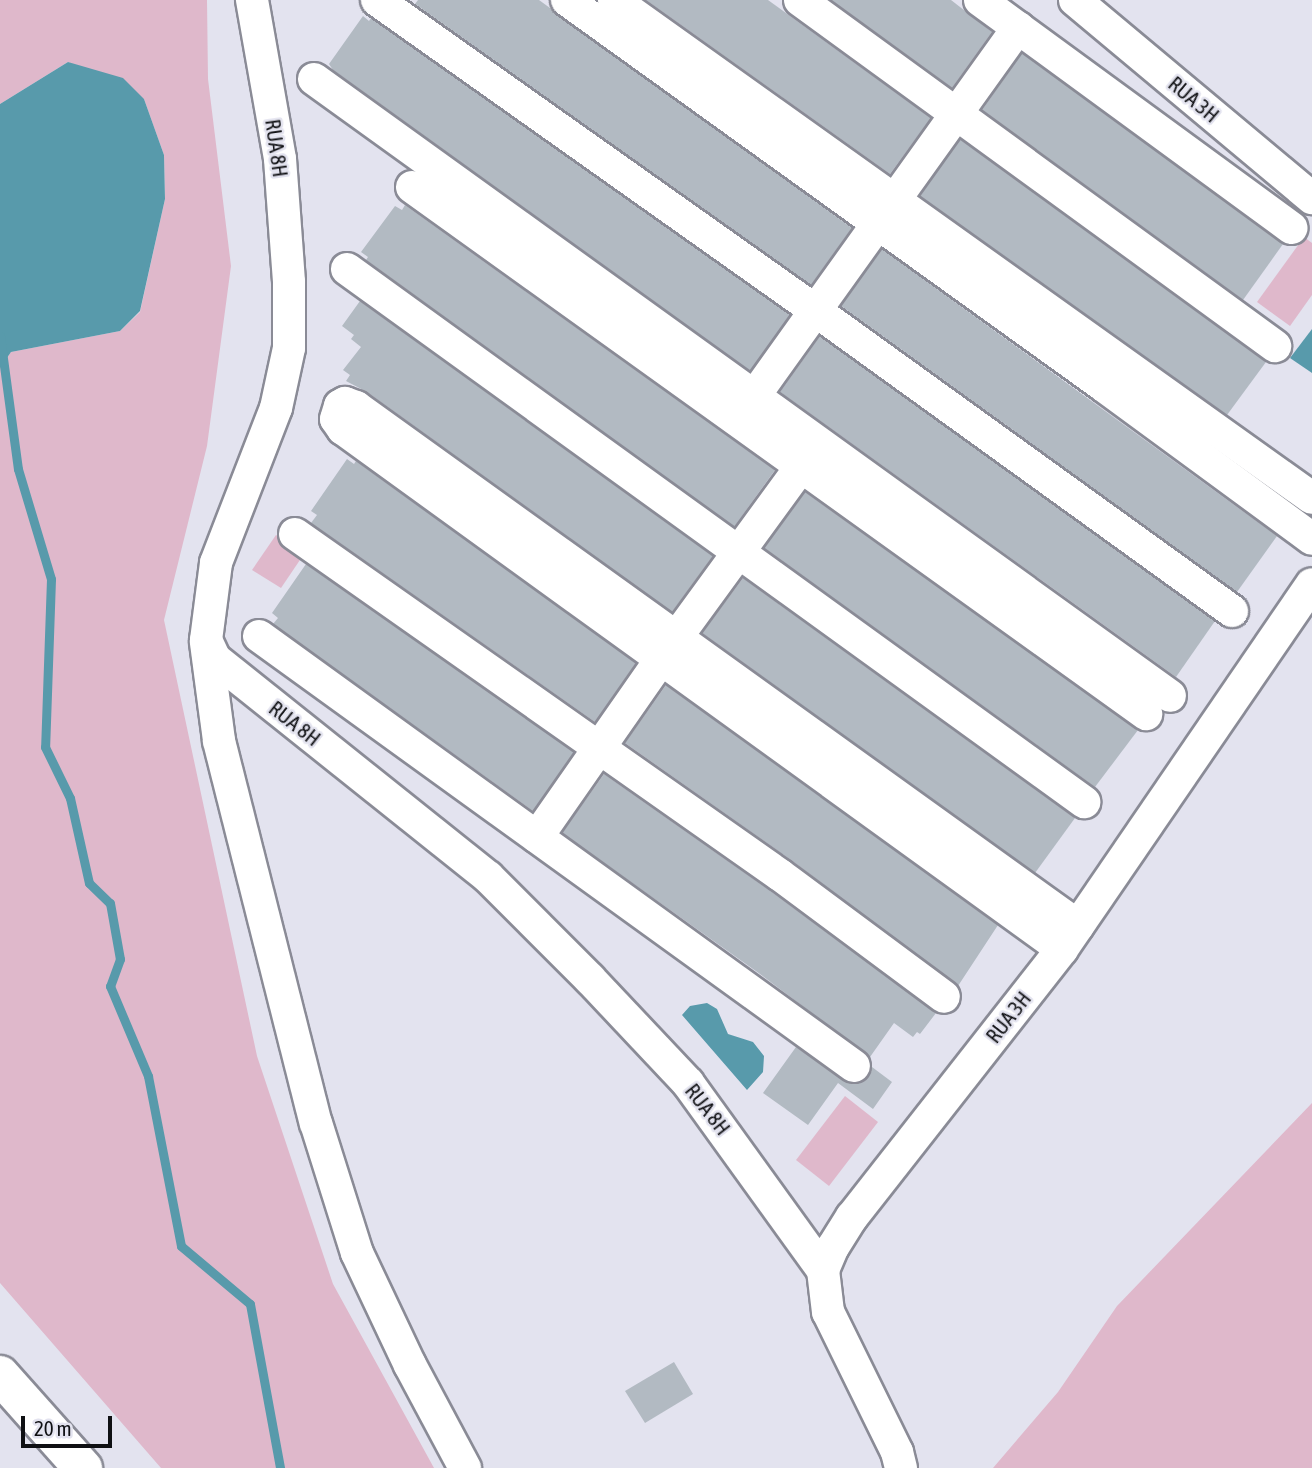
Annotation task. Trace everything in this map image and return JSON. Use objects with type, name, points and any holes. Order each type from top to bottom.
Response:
[{"type":"main road","points":[[0,1375],[83,1468]]},
{"type":"street","points":[[377,0],[816,311],[1232,611]]},
{"type":"street","points":[[567,0],[1312,498]]},
{"type":"street","points":[[614,0],[886,213],[1312,539]]},
{"type":"street","points":[[800,0],[1275,346]]},
{"type":"street","points":[[980,0],[1291,228]]},
{"type":"street","name":"RUA 3H","points":[[1075,0],[1312,198]]},
{"type":"street","name":"RUA 8H","points":[[262,5],[280,159],[289,282],[289,348],[276,408],[216,563],[208,602],[206,640],[215,659],[235,676],[488,877],[590,979],[688,1083],[823,1270]]},
{"type":"street","points":[[755,395],[1018,27]]},
{"type":"street","points":[[314,79],[755,395],[1158,705],[802,466],[412,187]]},
{"type":"street","points":[[347,269],[1084,802]]},
{"type":"street","points":[[668,649],[356,407],[345,403],[341,406],[336,419],[343,429],[668,649],[1070,938]]},
{"type":"street","points":[[537,836],[668,649],[802,466]]},
{"type":"street","points":[[295,534],[780,875],[944,997]]},
{"type":"street","name":"RUA 3H","points":[[823,1270],[832,1247],[852,1217],[1070,938],[1312,584]]},
{"type":"street","points":[[259,636],[854,1066]]},
{"type":"street","points":[[206,640],[219,741],[316,1123],[357,1253],[410,1365],[465,1468]]},
{"type":"street","points":[[823,1270],[828,1312],[897,1452],[901,1468]]},
{"type":"shaded area","points":[[0,0],[207,0],[208,79],[231,266],[207,446],[164,620],[257,1056],[333,1284],[434,1468],[161,1468],[0,1283],[0,368],[11,352],[120,331],[140,312],[165,199],[164,155],[144,99],[68,62],[0,104]]},
{"type":"shaded area","points":[[1304,237],[1312,243],[1312,295],[1290,326],[1257,302]]},
{"type":"shaded area","points":[[276,535],[304,554],[281,588],[252,570]]},
{"type":"shaded area","points":[[845,1096],[878,1122],[829,1186],[796,1160]]},
{"type":"shaded area","points":[[1312,1103],[1312,1468],[993,1468],[1058,1392],[1117,1306]]},
{"type":"water","points":[[68,62],[123,78],[144,99],[164,155],[165,199],[140,311],[120,331],[11,352],[0,368],[0,104]]},
{"type":"water","points":[[1312,329],[1312,373],[1290,358]]},
{"type":"water","points":[[707,1003],[717,1009],[728,1034],[753,1042],[764,1056],[763,1072],[747,1090],[682,1015],[690,1006]]},
{"type":"building","points":[[418,0],[539,0],[852,228],[811,285],[415,4]]},
{"type":"building","points":[[646,0],[768,0],[931,118],[890,174]]},
{"type":"building","points":[[831,0],[951,0],[992,32],[952,88]]},
{"type":"building","points":[[363,16],[369,21],[371,18],[790,315],[750,371],[333,70],[329,64]]},
{"type":"building","points":[[1022,53],[1283,244],[1243,300],[982,110]]},
{"type":"building","points":[[960,139],[1266,362],[1227,415],[920,196]]},
{"type":"building","points":[[405,205],[775,470],[734,527],[366,260],[368,257],[361,252],[395,206],[402,210]]},
{"type":"building","points":[[882,249],[1277,536],[1237,592],[841,306]]},
{"type":"building","points":[[360,301],[713,556],[672,612],[367,392],[346,381],[350,375],[343,370],[361,347],[351,339],[354,335],[342,326]]},
{"type":"building","points":[[820,336],[1215,621],[1176,677],[780,392]]},
{"type":"building","points":[[347,459],[354,464],[356,461],[636,663],[595,722],[311,523],[317,515],[311,511]]},
{"type":"building","points":[[805,492],[1138,730],[1095,787],[764,548]]},
{"type":"building","points":[[306,564],[574,752],[533,811],[273,624],[278,618],[272,613]]},
{"type":"building","points":[[743,578],[1075,818],[1035,873],[702,633]]},
{"type":"building","points":[[666,685],[998,925],[958,986],[791,860],[625,743]]},
{"type":"building","points":[[604,774],[769,890],[936,1013],[920,1034],[917,1032],[913,1037],[894,1023],[870,1057],[760,974],[562,833]]},
{"type":"building","points":[[796,1047],[851,1084],[862,1082],[872,1067],[892,1082],[873,1109],[838,1083],[808,1125],[763,1093]]},
{"type":"building","points":[[674,1362],[693,1394],[645,1423],[625,1391]]},
{"type":"waterway","points":[[0,336],[18,469],[51,579],[45,747],[70,798],[89,883],[110,903],[120,959],[110,986],[148,1076],[181,1246],[250,1304],[280,1468]]}]
